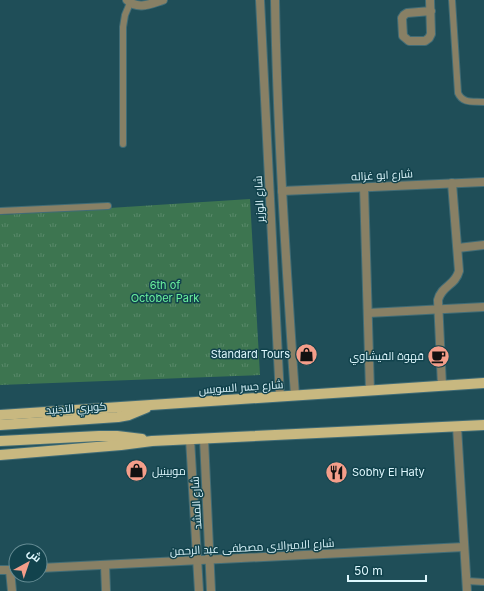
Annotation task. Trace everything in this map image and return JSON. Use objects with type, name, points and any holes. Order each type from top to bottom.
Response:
[{"type":"main road","name":"شارع جسر السويس","points":[[0,415],[484,383]]},
{"type":"main road","name":"كوبري التجنيد","points":[[0,425],[118,417],[141,411],[151,405]]},
{"type":"main road","points":[[0,455],[152,441],[484,426]]},
{"type":"main road","points":[[0,441],[117,436],[152,441]]},
{"type":"street","points":[[130,1],[136,6],[142,6],[162,0]]},
{"type":"street","name":"شارع الوزير","points":[[260,0],[280,397]]},
{"type":"street","name":"شارع الوزير","points":[[275,0],[282,191],[295,395]]},
{"type":"street","points":[[430,0],[431,34],[429,38],[425,41],[409,41],[406,39],[403,36],[402,18],[404,15],[407,13],[430,11]]},
{"type":"street","points":[[262,40],[276,39]]},
{"type":"street","name":"شارع ابو غزاله","points":[[282,191],[484,182]]},
{"type":"street","points":[[442,386],[438,300],[442,291],[458,276],[459,271],[452,183]]},
{"type":"street","points":[[364,187],[370,391]]},
{"type":"street","points":[[458,248],[484,245]]},
{"type":"street","points":[[368,313],[484,307]]},
{"type":"street","points":[[457,427],[467,591]]},
{"type":"street","name":"شارع المشد","points":[[190,439],[200,591]]},
{"type":"street","name":"شارع المشد","points":[[204,439],[211,591]]},
{"type":"street","name":"شارع الاميرالاى مصطفى عبد الرحمن","points":[[48,568],[464,547]]},
{"type":"street","points":[[105,565],[106,591]]},
{"type":"lane","points":[[452,0],[458,93],[460,98],[466,101],[484,102]]},
{"type":"lane","points":[[123,144],[123,27],[130,1]]},
{"type":"lane","points":[[0,211],[108,206]]},
{"type":"lane","points":[[466,582],[484,582]]},
{"type":"green space","name":"6th of October Park","points":[[250,199],[260,375],[0,385],[0,215]]},
{"type":"place","name":"Standard Tours","points":[[306,354]]},
{"type":"place","name":"قهوة الفيشاوي","points":[[439,356]]},
{"type":"place","name":"موبينيل","points":[[136,471]]},
{"type":"place","name":"Sobhy El Haty","points":[[336,472]]}]
